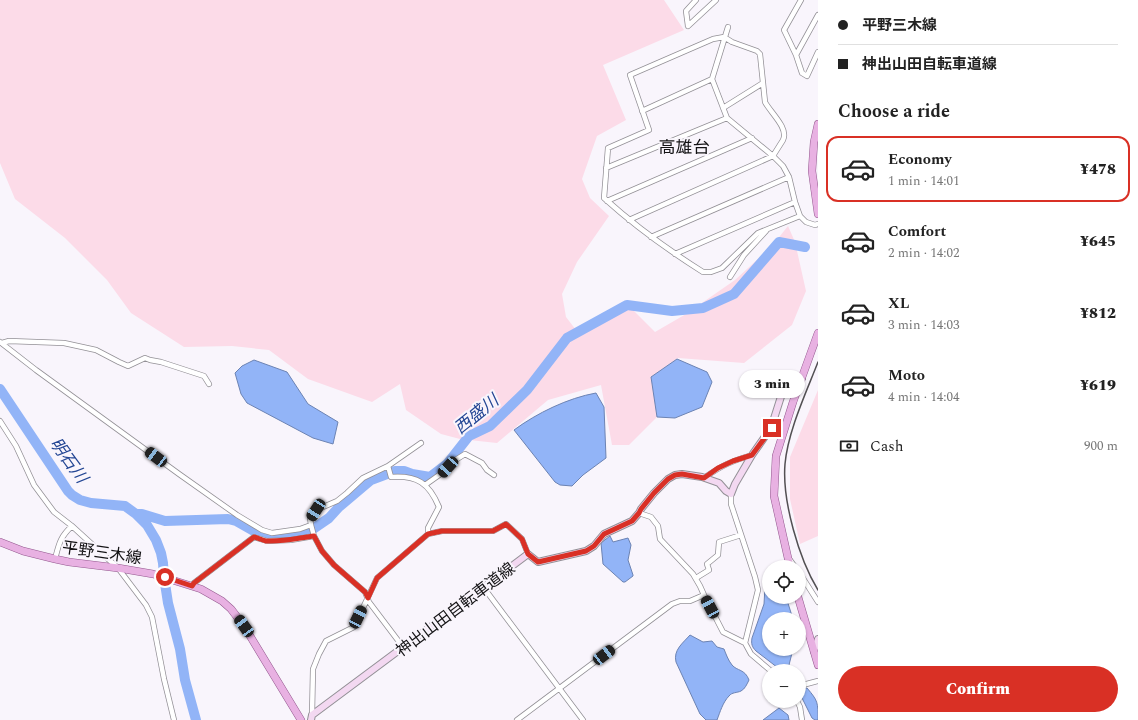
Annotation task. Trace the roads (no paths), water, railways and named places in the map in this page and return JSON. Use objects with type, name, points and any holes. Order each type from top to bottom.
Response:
[{"type":"main road","points":[[818,124],[814,142],[812,171],[818,214]]},
{"type":"main road","points":[[788,558],[774,496],[776,456],[800,378],[818,333]]},
{"type":"main road","points":[[731,494],[735,484],[752,455],[772,428],[785,384],[789,381],[800,378]]},
{"type":"main road","name":"神出山田自転車道線","points":[[311,717],[528,554],[538,562],[586,551],[594,546],[604,534],[632,521],[654,493],[668,479],[675,475],[682,474],[704,478],[719,483],[731,494]]},
{"type":"main road","name":"平野三木線","points":[[0,542],[23,551],[69,562],[153,574],[201,589],[222,601],[231,609],[244,626],[301,720]]},
{"type":"main road","points":[[800,604],[818,665]]},
{"type":"main road","points":[[814,651],[818,639]]},
{"type":"street","points":[[696,0],[686,11],[688,26],[716,0]]},
{"type":"street","points":[[801,0],[784,30],[796,55],[802,73],[807,76],[818,52]]},
{"type":"street","points":[[796,55],[818,16]]},
{"type":"street","points":[[728,27],[712,79],[727,118],[783,166],[789,177],[800,216],[806,222],[814,225],[818,224]]},
{"type":"street","points":[[629,220],[773,156],[783,140],[785,134],[782,126],[765,102],[760,54],[757,51],[732,42],[724,37],[713,39],[630,75],[649,130],[608,148],[604,198],[629,220],[651,237],[703,272],[711,272],[722,268],[758,232],[800,216]]},
{"type":"street","points":[[642,111],[712,79]]},
{"type":"street","points":[[723,108],[763,83]]},
{"type":"street","points":[[606,168],[727,118]]},
{"type":"street","points":[[607,201],[752,138]]},
{"type":"street","points":[[651,237],[789,177]]},
{"type":"street","points":[[675,254],[795,202]]},
{"type":"street","points":[[730,278],[744,255],[767,229]]},
{"type":"street","points":[[1,342],[64,343],[96,350],[128,366],[145,358],[204,376],[210,384]]},
{"type":"street","points":[[1,342],[36,370],[179,474],[237,515],[262,530],[272,533],[300,529],[310,525]]},
{"type":"street","points":[[0,421],[16,446],[34,485],[54,512],[72,526],[118,568],[146,605],[152,617],[174,720]]},
{"type":"street","points":[[403,648],[369,602],[365,592],[334,565],[322,551],[310,525],[310,518],[316,510],[337,501],[348,493],[363,478],[388,466],[421,443]]},
{"type":"street","points":[[425,485],[442,473],[454,460],[465,454],[482,463],[487,470],[494,475]]},
{"type":"street","points":[[704,478],[718,468],[752,455]]},
{"type":"street","points":[[388,466],[391,478],[399,477],[418,480],[425,485],[436,500],[439,507],[428,528],[428,534]]},
{"type":"street","points":[[731,494],[731,504],[756,577],[758,590],[745,643]]},
{"type":"street","points":[[639,513],[651,517],[658,526],[660,540],[696,578],[724,632],[745,643],[751,654],[763,664]]},
{"type":"street","points":[[311,717],[313,669],[326,641],[354,627],[377,578],[428,534],[442,531],[493,531],[506,524],[522,539],[528,554]]},
{"type":"street","points":[[55,559],[60,540],[64,533],[72,526]]},
{"type":"street","points":[[696,578],[709,570],[707,564],[718,555],[718,542],[741,535]]},
{"type":"street","points":[[192,586],[254,537],[267,541],[291,540],[314,536]]},
{"type":"street","points":[[806,583],[818,602]]},
{"type":"street","points":[[484,588],[583,720]]},
{"type":"street","points":[[517,720],[672,604],[680,601],[690,601],[704,596]]},
{"type":"street","points":[[806,684],[818,681]]},
{"type":"street","points":[[800,708],[802,720]]},
{"type":"water","points":[[677,359],[707,372],[712,382],[702,407],[675,418],[657,417],[651,377]]},
{"type":"water","points":[[254,360],[287,372],[308,404],[338,422],[333,444],[313,438],[247,403],[241,394],[235,373],[242,366]]},
{"type":"water","points":[[596,393],[604,407],[606,458],[583,475],[572,486],[560,485],[555,482],[514,430],[564,402]]},
{"type":"water","points":[[610,536],[613,542],[628,538],[631,545],[628,560],[633,576],[625,582],[623,582],[603,564],[601,543]]},
{"type":"water","points":[[764,604],[788,604],[791,612],[762,612],[762,656],[753,647],[752,638]]},
{"type":"water","points":[[690,635],[703,642],[712,641],[717,647],[724,649],[732,665],[743,672],[749,680],[742,690],[730,695],[727,698],[717,720],[706,720],[700,714],[676,662],[675,658],[677,650]]},
{"type":"water","points":[[762,656],[791,656],[789,664],[773,664]]},
{"type":"water","points":[[806,688],[817,702],[818,720],[812,718],[806,706]]},
{"type":"water","points":[[779,708],[788,715],[789,720],[763,720]]},
{"type":"waterway","name":"西盛川","points":[[136,514],[142,514],[165,521],[228,519],[236,521],[261,535],[272,537],[293,535],[310,531],[329,518],[339,507],[371,480],[395,471],[404,471],[430,477],[447,464],[469,436],[490,426],[527,390],[567,338],[627,305],[672,311],[703,308],[734,294],[779,242],[805,247]]},
{"type":"waterway","name":"明石川","points":[[0,389],[72,495],[80,500],[91,503],[125,506],[147,525],[156,540],[161,553],[168,603],[180,649],[185,680],[196,720]]},
{"type":"railway","points":[[818,362],[798,412],[790,438],[785,464],[786,495],[793,529],[804,562],[818,590]]},
{"type":"district","name":"高雄台","points":[[684,147]]}]
